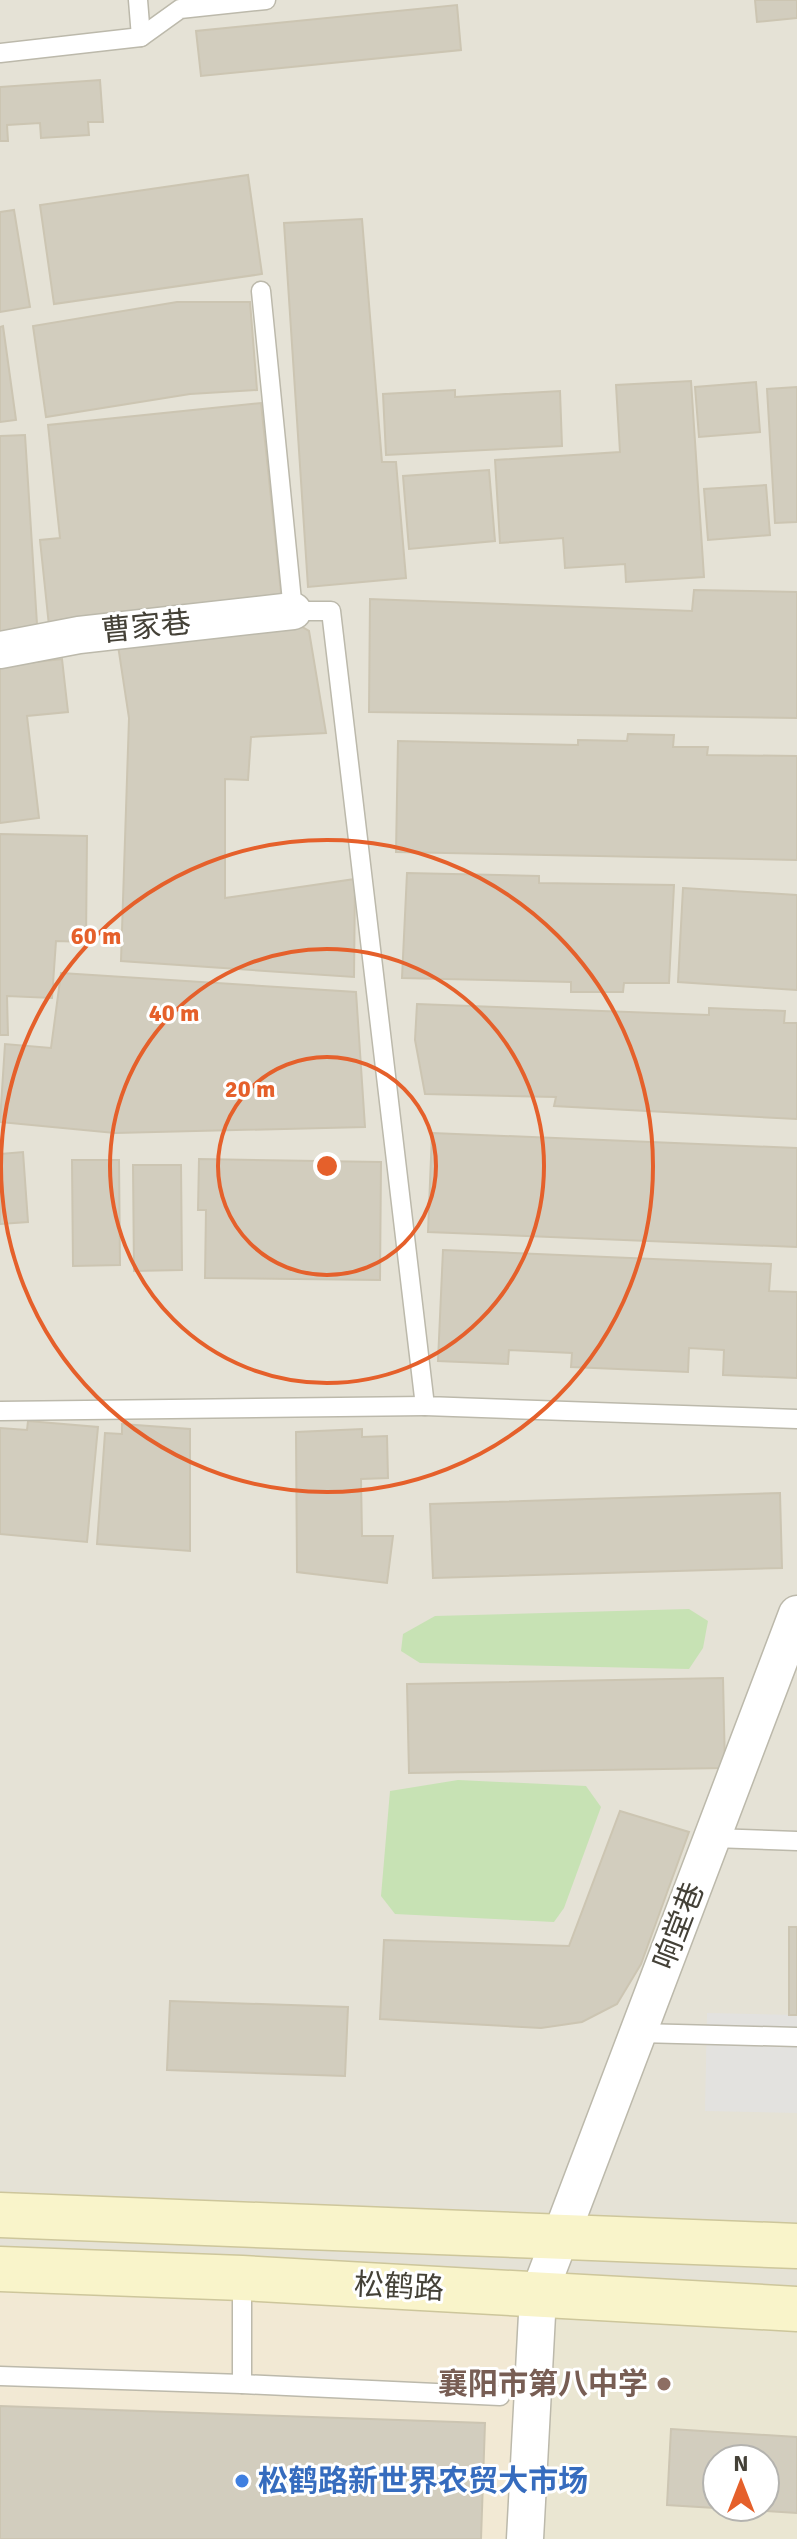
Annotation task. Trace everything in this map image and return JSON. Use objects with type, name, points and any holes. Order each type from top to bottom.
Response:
[{"type":"main road","name":"松鹤路","points":[[0,2215],[797,2246]]},
{"type":"main road","name":"松鹤路","points":[[0,2269],[242,2278],[797,2309]]},
{"type":"street","name":"曹家巷","points":[[0,650],[79,635],[293,611]]},
{"type":"street","name":"响堂巷","points":[[525,2539],[538,2296],[797,1614]]},
{"type":"lane","points":[[138,0],[141,37]]},
{"type":"lane","points":[[0,53],[141,37],[180,9],[266,0]]},
{"type":"lane","points":[[261,291],[293,611],[331,611],[425,1406]]},
{"type":"lane","points":[[0,1411],[425,1406],[797,1419]]},
{"type":"lane","points":[[713,1838],[797,1841]]},
{"type":"lane","points":[[639,2033],[797,2037]]},
{"type":"lane","points":[[242,2278],[242,2384]]},
{"type":"lane","points":[[0,2376],[500,2396]]},
{"type":"shaded area","points":[[0,0],[797,0],[797,2539],[0,2539]]},
{"type":"shaded area","points":[[707,2013],[797,2015],[797,2113],[705,2111]]},
{"type":"shaded area","points":[[0,2278],[555,2311],[534,2539],[0,2539]]},
{"type":"shaded area","name":"襄阳市第八中学","points":[[538,2296],[797,2309],[797,2539],[518,2539]]},
{"type":"green space","points":[[689,1609],[708,1621],[703,1648],[689,1669],[420,1663],[401,1651],[403,1634],[435,1616]]},
{"type":"green space","points":[[458,1780],[586,1786],[601,1807],[564,1908],[554,1922],[395,1914],[381,1896],[390,1791]]},
{"type":"building","points":[[755,0],[797,0],[797,18],[757,22]]},
{"type":"building","points":[[457,5],[461,50],[201,76],[196,31]]},
{"type":"building","points":[[100,80],[103,122],[88,122],[89,135],[41,138],[40,123],[7,125],[8,141],[0,141],[0,87]]},
{"type":"building","points":[[248,175],[262,274],[54,304],[40,205]]},
{"type":"building","points":[[14,210],[30,307],[0,312],[0,212]]},
{"type":"building","points":[[362,219],[382,462],[396,462],[406,578],[308,587],[284,223]]},
{"type":"building","points":[[177,302],[250,302],[257,390],[190,394],[46,417],[33,326]]},
{"type":"building","points":[[3,326],[16,420],[0,422],[0,327]]},
{"type":"building","points":[[691,381],[704,577],[626,582],[625,564],[565,568],[563,538],[500,543],[495,460],[620,452],[616,385]]},
{"type":"building","points":[[756,382],[760,432],[699,437],[695,387]]},
{"type":"building","points":[[797,387],[797,522],[775,523],[767,389]]},
{"type":"building","points":[[455,390],[455,397],[560,391],[562,446],[386,455],[383,394]]},
{"type":"building","points":[[261,403],[282,602],[49,626],[40,540],[60,538],[48,425]]},
{"type":"building","points":[[25,435],[38,640],[0,646],[0,436]]},
{"type":"building","points":[[489,470],[495,541],[409,549],[403,476]]},
{"type":"building","points":[[766,485],[770,535],[708,540],[704,489]]},
{"type":"building","points":[[694,590],[797,592],[797,718],[369,712],[370,599],[692,611]]},
{"type":"building","points":[[292,621],[309,631],[326,733],[251,737],[248,780],[225,779],[225,898],[355,879],[354,977],[121,961],[129,718],[117,639]]},
{"type":"building","points":[[62,659],[68,712],[27,716],[39,818],[0,823],[0,666]]},
{"type":"building","points":[[628,734],[674,735],[673,747],[708,747],[707,755],[797,756],[797,860],[396,852],[398,741],[578,745],[578,740],[627,741]]},
{"type":"building","points":[[0,834],[87,836],[86,942],[56,941],[52,998],[7,996],[8,1035],[0,1035]]},
{"type":"building","points":[[407,873],[539,876],[539,883],[674,885],[669,983],[624,983],[623,992],[571,992],[571,982],[402,978]]},
{"type":"building","points":[[683,888],[797,895],[797,990],[678,982]]},
{"type":"building","points":[[61,973],[356,992],[365,1127],[115,1133],[0,1122],[5,1044],[51,1048]]},
{"type":"building","points":[[417,1004],[709,1015],[709,1008],[785,1011],[784,1023],[797,1023],[797,1119],[554,1106],[556,1097],[425,1094],[415,1040]]},
{"type":"building","points":[[432,1133],[797,1148],[797,1247],[428,1232]]},
{"type":"building","points":[[23,1152],[28,1222],[0,1224],[0,1154]]},
{"type":"building","points":[[199,1159],[381,1162],[380,1280],[205,1278],[206,1210],[198,1210]]},
{"type":"building","points":[[72,1160],[119,1160],[120,1265],[73,1266]]},
{"type":"building","points":[[133,1165],[181,1165],[182,1270],[134,1271]]},
{"type":"building","points":[[443,1250],[771,1264],[769,1291],[797,1292],[797,1378],[723,1375],[724,1350],[689,1348],[688,1372],[571,1367],[572,1353],[509,1350],[508,1364],[438,1361]]},
{"type":"building","points":[[28,1421],[98,1427],[87,1542],[0,1534],[0,1428],[27,1430]]},
{"type":"building","points":[[122,1424],[190,1429],[190,1551],[97,1544],[105,1433],[122,1434]]},
{"type":"building","points":[[362,1429],[362,1437],[387,1436],[388,1478],[361,1479],[362,1536],[393,1536],[387,1583],[297,1572],[296,1432]]},
{"type":"building","points":[[780,1493],[782,1568],[433,1578],[430,1504]]},
{"type":"building","points":[[723,1678],[725,1768],[409,1773],[407,1684]]},
{"type":"building","points":[[620,1811],[689,1832],[641,1964],[617,2004],[582,2022],[541,2028],[380,2019],[384,1940],[569,1946]]},
{"type":"building","points":[[789,1927],[797,1927],[797,2015],[789,2015]]},
{"type":"building","points":[[170,2001],[348,2007],[345,2076],[167,2070]]},
{"type":"building","name":"松鹤路新世界农贸大市场","points":[[0,2406],[485,2423],[481,2539],[0,2539]]},
{"type":"building","points":[[671,2429],[797,2437],[797,2513],[781,2512],[781,2443],[701,2443],[701,2507],[667,2505]]},
{"type":"place","name":"襄阳市第八中学","points":[[664,2384]]},
{"type":"place","name":"松鹤路新世界农贸大市场","points":[[242,2481]]}]
